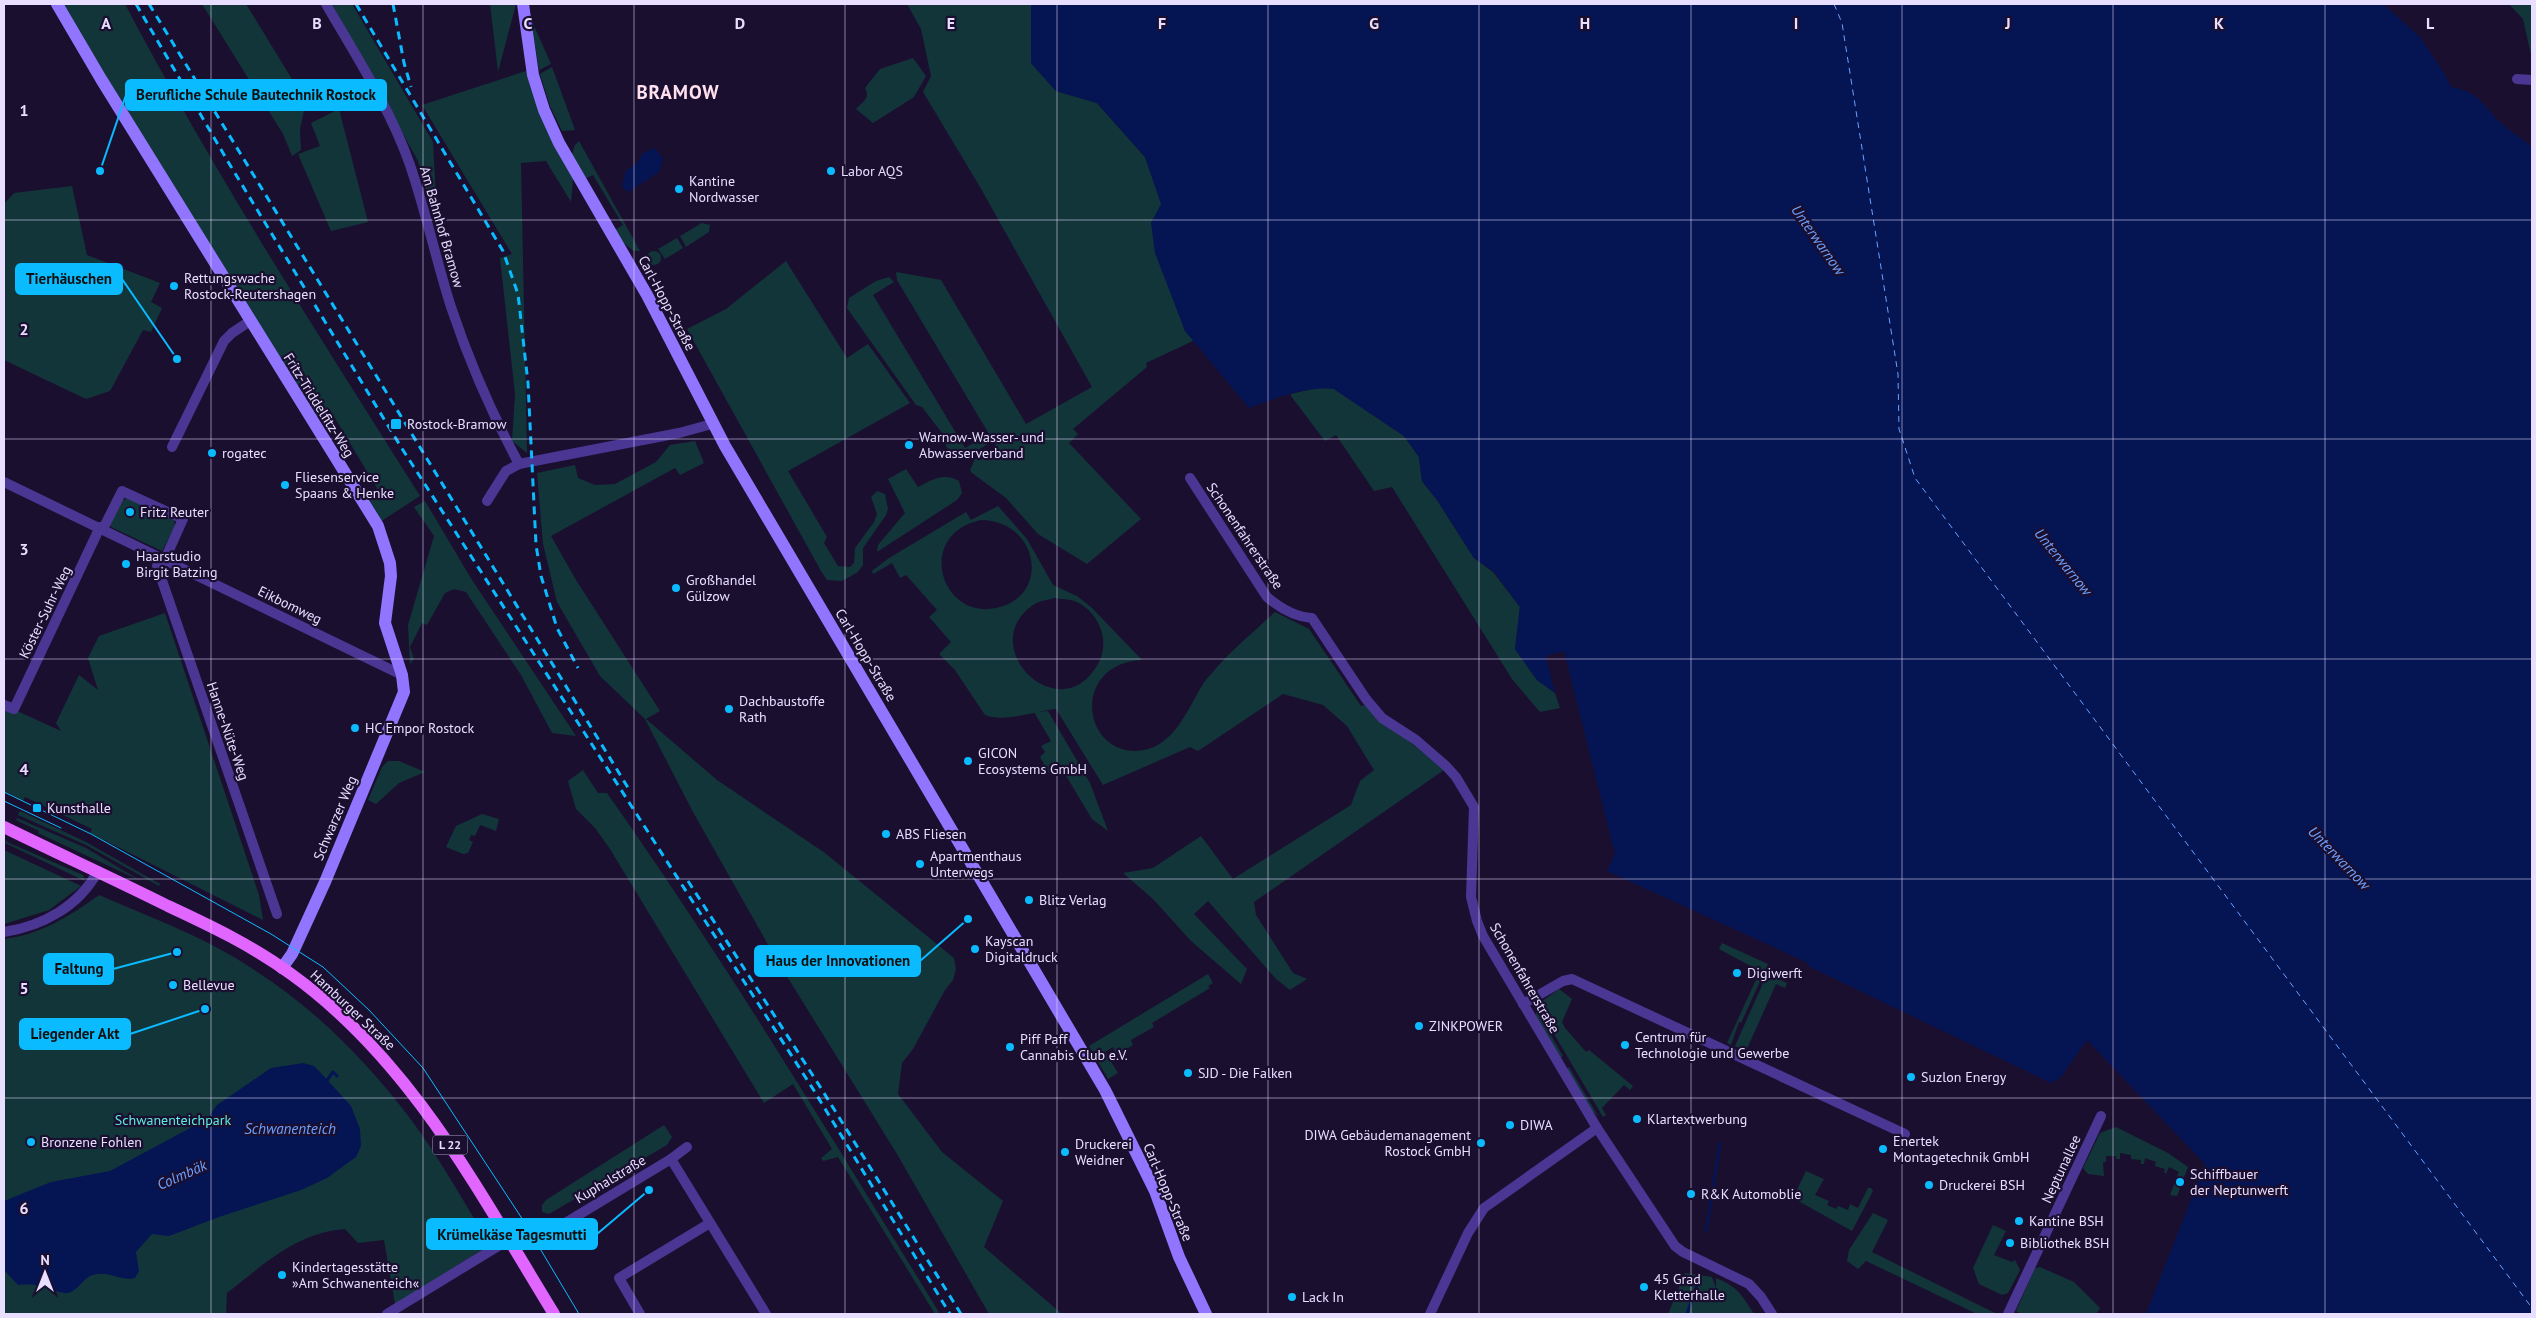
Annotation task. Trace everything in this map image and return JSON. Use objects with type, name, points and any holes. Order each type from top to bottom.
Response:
[{"type":"main road","name":"Hamburger Straße","points":[[4,827],[214,927],[282,968],[335,1010],[404,1081],[442,1133],[554,1314]]},
{"type":"street","name":"Fritz-Triddelfitz-Weg","points":[[56,4],[384,537],[390,576],[385,623],[402,675]]},
{"type":"street","name":"Am Bahnhof Bramow","points":[[326,4],[389,117],[410,164],[447,293],[468,355],[519,464]]},
{"type":"street","name":"Carl-Hopp-Straße","points":[[523,4],[533,75],[551,126],[647,295],[712,424],[1105,1090],[1155,1191],[1179,1257],[1206,1314]]},
{"type":"street","points":[[2517,79],[2532,80]]},
{"type":"street","points":[[172,447],[224,341],[232,332],[250,321]]},
{"type":"street","points":[[487,501],[506,471],[519,464],[679,433],[712,424]]},
{"type":"street","name":"Schonenfahrerstraße","points":[[1190,478],[1267,597],[1280,608],[1302,618],[1312,618],[1366,700],[1382,718],[1416,740],[1456,776],[1474,807],[1470,884],[1476,921],[1523,1004],[1597,1128],[1675,1246],[1683,1252],[1749,1284],[1762,1297],[1772,1314]]},
{"type":"street","name":"Eikbomweg","points":[[4,482],[402,675]]},
{"type":"street","points":[[102,528],[122,491],[183,519],[163,558]]},
{"type":"street","name":"Köster-Suhr-Weg","points":[[4,705],[14,709],[102,528]]},
{"type":"street","name":"Hanne-Nüte-Weg","points":[[163,558],[157,566],[276,914]]},
{"type":"street","name":"Schwarzer Weg","points":[[282,968],[292,954],[308,920],[404,692],[402,675]]},
{"type":"street","points":[[4,932],[31,925],[64,909],[85,892],[98,871]]},
{"type":"street","points":[[1523,1004],[1563,981],[1572,979],[1905,1134]]},
{"type":"street","name":"Neptunallee","points":[[2008,1314],[2101,1116]]},
{"type":"street","points":[[1430,1314],[1468,1233],[1484,1208],[1597,1128]]},
{"type":"street","name":"Kuphalstraße","points":[[547,1234],[671,1159],[687,1147]]},
{"type":"street","points":[[671,1159],[766,1314]]},
{"type":"street","points":[[640,1314],[619,1278],[710,1223]]},
{"type":"street","points":[[387,1314],[401,1311],[508,1240]]},
{"type":"green space","points":[[63,4],[125,4],[194,129],[231,191],[305,314],[420,496],[380,522],[365,498],[377,488],[330,410],[315,417],[106,78]]},
{"type":"green space","points":[[202,4],[246,4],[306,102],[300,129],[301,150],[292,156],[283,134]]},
{"type":"green space","points":[[332,4],[352,4],[433,142],[437,217],[433,217],[418,161]]},
{"type":"green space","points":[[490,4],[516,4],[498,72]]},
{"type":"green space","points":[[907,4],[1031,4],[1031,63],[1056,91],[1097,103],[1145,157],[1162,204],[1151,223],[1185,331],[1195,340],[1146,363],[1147,367],[1073,429],[1078,434],[1069,443],[1141,519],[1087,564],[1038,534],[1006,498],[972,473],[970,470],[975,459],[997,447],[993,441],[963,459],[956,459],[946,446],[945,437],[922,407],[916,405],[847,308],[849,298],[876,281],[889,277],[894,282],[873,295],[965,448],[989,434],[897,280],[896,272],[941,280],[1026,424],[1092,387],[980,187],[923,92],[931,76],[921,29]]},
{"type":"green space","points":[[2509,4],[2532,4],[2532,59],[2523,19]]},
{"type":"green space","points":[[531,19],[551,64],[539,70]]},
{"type":"green space","points":[[913,58],[926,76],[914,97],[873,123],[856,109],[866,98],[867,92],[865,88],[880,69]]},
{"type":"green space","points":[[552,67],[575,130],[562,131],[550,106],[540,74]]},
{"type":"green space","points":[[532,69],[574,169],[571,202],[546,161],[521,163],[527,453],[512,441],[515,394],[500,258],[512,254],[422,105]]},
{"type":"green space","points":[[339,109],[368,222],[331,231],[298,154],[320,146],[311,123]]},
{"type":"green space","points":[[579,141],[640,251],[634,251],[623,243],[615,230],[623,225],[593,175],[585,179],[572,154],[575,145]]},
{"type":"green space","points":[[72,186],[87,255],[160,283],[151,302],[162,308],[151,332],[143,330],[110,391],[86,399],[4,360],[4,204],[14,193]]},
{"type":"green space","points":[[702,223],[710,225],[709,232],[686,247],[680,236]]},
{"type":"green space","points":[[677,238],[683,248],[665,259],[658,249]]},
{"type":"green space","points":[[654,251],[659,253],[661,258],[659,263],[654,265],[649,263],[647,258],[649,253]]},
{"type":"green space","points":[[786,261],[847,358],[868,344],[910,403],[788,471],[827,537],[824,543],[838,566],[850,567],[854,563],[855,548],[874,522],[877,514],[871,497],[877,491],[885,494],[888,509],[886,515],[863,548],[863,565],[858,572],[842,581],[827,580],[821,571],[687,329],[726,309]]},
{"type":"green space","points":[[1321,387],[1334,389],[1404,436],[1419,457],[1422,481],[1437,500],[1474,558],[1493,572],[1520,607],[1515,649],[1537,680],[1555,693],[1560,708],[1540,712],[1512,679],[1392,487],[1374,491],[1336,435],[1325,441],[1291,396],[1291,394]]},
{"type":"green space","points":[[695,441],[704,463],[680,475],[675,468],[551,536],[576,580],[660,711],[646,719],[717,780],[825,853],[954,958],[956,969],[953,980],[945,990],[913,1049],[902,1063],[898,1094],[942,1152],[1003,1201],[984,1247],[1062,1314],[989,1314],[897,1154],[775,957],[693,812],[645,719],[600,676],[557,602],[543,544],[537,473],[575,465],[578,478],[595,485],[615,484],[656,462],[670,445]]},
{"type":"green space","points":[[906,469],[918,487],[938,478],[948,477],[959,481],[962,493],[957,500],[877,552],[878,545],[905,513],[888,479]]},
{"type":"green space","points":[[128,498],[174,519],[175,526],[162,551],[111,527],[110,523],[121,501]]},
{"type":"green space","points":[[425,501],[472,580],[576,736],[552,733],[521,675],[466,592],[454,589],[445,593],[427,625],[422,623],[410,647],[414,659],[410,664],[408,625],[434,536],[414,507]]},
{"type":"green space","points":[[998,506],[1027,539],[1053,585],[1077,596],[1092,608],[1142,660],[1120,665],[1104,675],[1095,689],[1092,706],[1095,722],[1102,736],[1115,746],[1133,751],[1147,750],[1168,738],[1184,718],[1208,677],[1231,652],[1275,612],[1309,629],[1361,706],[1365,705],[1444,770],[1254,902],[1256,915],[1293,973],[1307,979],[1290,990],[1276,979],[1208,901],[1194,914],[1247,969],[1241,984],[1191,941],[1153,899],[1123,873],[1153,868],[1201,836],[1233,879],[1351,805],[1360,781],[1374,770],[1347,726],[1323,705],[1283,694],[1198,751],[1190,747],[1103,785],[1056,709],[1001,718],[985,715],[955,670],[939,654],[951,642],[929,617],[937,610],[906,575],[900,578],[892,563],[873,574],[872,571],[889,558],[966,512],[971,520]],"holes":[[[981,520],[1001,524],[1016,533],[1026,545],[1031,560],[1031,576],[1025,590],[1014,601],[996,608],[977,608],[961,601],[949,589],[943,574],[942,557],[948,541],[960,528]],[[1054,598],[1074,601],[1085,607],[1097,620],[1103,636],[1102,654],[1099,662],[1083,682],[1065,689],[1046,686],[1030,676],[1018,660],[1013,642],[1017,622],[1033,605]]]},
{"type":"green space","points":[[165,613],[259,895],[263,920],[90,833],[92,829],[25,797],[23,801],[4,791],[4,705],[61,731],[56,723],[79,675],[98,690],[88,658],[99,636]]},
{"type":"green space","points":[[1048,711],[1090,783],[1108,831],[1092,819],[1062,769],[1049,773],[1040,757],[1045,752],[1041,746],[1051,741],[1034,712]]},
{"type":"green space","points":[[388,761],[399,761],[425,772],[399,783],[376,804],[368,800],[382,767]]},
{"type":"green space","points":[[583,770],[598,793],[607,793],[694,921],[778,1051],[940,1314],[935,1314],[838,1157],[823,1161],[821,1158],[832,1149],[793,1084],[764,1103],[610,849],[595,828],[576,809],[568,781]]},
{"type":"green space","points":[[20,811],[86,842],[160,884],[159,886],[86,845],[18,815]]},
{"type":"green space","points":[[482,814],[499,819],[496,831],[480,825],[475,836],[471,835],[469,840],[473,842],[468,853],[463,854],[446,847],[456,826]]},
{"type":"green space","points":[[17,818],[86,848],[141,881],[38,833],[39,831],[16,820]]},
{"type":"green space","points":[[7,839],[7,842],[83,875],[85,881],[5,843]]},
{"type":"green space","points":[[4,850],[81,886],[49,910],[4,924]]},
{"type":"green space","name":"Schwanenteichpark","points":[[99,895],[216,947],[275,984],[318,1018],[375,1075],[409,1117],[441,1164],[490,1245],[395,1304],[384,1240],[358,1243],[345,1229],[327,1232],[296,1243],[268,1261],[227,1293],[226,1314],[4,1314],[4,939],[42,929],[77,910]]},
{"type":"green space","points":[[1722,943],[1768,964],[1741,1023],[1739,1022],[1731,1045],[1727,1043],[1760,971],[1719,949]]},
{"type":"green space","points":[[1208,974],[1213,983],[1208,986],[1210,988],[1152,1023],[1154,1027],[1131,1040],[1133,1045],[1117,1055],[1113,1047],[1105,1052],[1118,1073],[1108,1079],[1089,1046]]},
{"type":"green space","points":[[1767,974],[1787,983],[1785,988],[1776,984],[1746,1051],[1735,1046]]},
{"type":"green space","points":[[1559,989],[1572,999],[1562,1022],[1565,1028],[1586,1052],[1589,1050],[1633,1086],[1630,1090],[1624,1085],[1602,1108],[1606,1115],[1603,1117],[1537,1005]]},
{"type":"green space","points":[[1536,1010],[1563,1056],[1560,1058],[1536,1017]]},
{"type":"green space","points":[[1569,1067],[1598,1116],[1592,1111],[1566,1069]]},
{"type":"green space","points":[[664,1125],[672,1137],[667,1145],[549,1214],[542,1212],[542,1205],[546,1200]]},
{"type":"green space","points":[[2116,1127],[2168,1153],[2188,1167],[2177,1196],[2170,1195],[2179,1172],[2169,1167],[2166,1174],[2164,1172],[2165,1169],[2155,1166],[2156,1162],[2145,1158],[2144,1164],[2141,1164],[2141,1160],[2131,1159],[2131,1155],[2120,1153],[2120,1159],[2116,1159],[2116,1156],[2106,1156],[2106,1162],[2103,1162],[2104,1176],[2088,1174],[2083,1168],[2100,1133]]},
{"type":"green space","points":[[1806,1171],[1824,1179],[1815,1195],[1829,1201],[1827,1205],[1836,1209],[1838,1206],[1848,1210],[1850,1204],[1858,1208],[1868,1188],[1871,1188],[1873,1191],[1852,1231],[1793,1198]]},
{"type":"green space","points":[[1873,1213],[1888,1220],[1872,1252],[1997,1314],[1977,1314],[1866,1261],[1858,1269],[1847,1261],[1849,1250]]},
{"type":"green space","points":[[1993,1225],[2006,1231],[1994,1255],[2012,1262],[2015,1260],[2020,1270],[2008,1293],[2002,1295],[1979,1284],[1973,1268]]},
{"type":"green space","points":[[2040,1267],[2074,1282],[2100,1308],[2096,1314],[2022,1314],[2016,1311],[2035,1268]]},
{"type":"green space","points":[[1685,1273],[1712,1277],[1716,1288],[1716,1278],[1730,1285],[1743,1297],[1754,1314],[1668,1314]]},
{"type":"water","name":"Unterwarnow","points":[[1031,4],[2383,4],[2420,37],[2451,87],[2461,89],[2474,96],[2501,123],[2532,147],[2532,1314],[2146,1314],[2205,1164],[2087,1040],[2061,1077],[2051,1083],[1810,967],[1806,962],[1607,871],[1615,854],[1564,651],[1546,656],[1555,693],[1537,680],[1515,649],[1520,607],[1494,572],[1474,558],[1437,500],[1422,481],[1419,457],[1404,436],[1334,389],[1301,391],[1249,408],[1185,331],[1155,253],[1151,223],[1161,204],[1145,157],[1097,103],[1056,91],[1031,63]]},
{"type":"water","points":[[655,148],[663,159],[659,172],[628,192],[622,186],[626,171],[637,163],[643,153]]},
{"type":"water","name":"Schwanenteich","points":[[303,1063],[314,1066],[351,1106],[360,1129],[361,1146],[356,1157],[327,1178],[301,1190],[169,1236],[152,1234],[136,1252],[139,1271],[135,1278],[125,1279],[104,1274],[93,1275],[76,1289],[64,1293],[37,1285],[18,1285],[4,1270],[4,1201],[51,1182],[110,1171],[207,1119],[217,1105],[271,1068]]},
{"type":"waterway","name":"Colmbäk","points":[[325,1083],[333,1072],[337,1076]]},
{"type":"waterway","points":[[1706,1231],[1720,1143]]},
{"type":"waterway","points":[[1687,1314],[1699,1279]]},
{"type":"ferry route","points":[[1834,4],[1842,23],[1898,374],[1899,429],[1915,478],[2532,1308]]},
{"type":"tram line","points":[[4,792],[91,834],[271,934],[323,967],[369,1010],[423,1068],[523,1220],[579,1314]]},
{"type":"tram line","points":[[4,801],[61,828]]},
{"type":"railway","points":[[136,4],[230,165],[401,447],[813,1089],[950,1314]]},
{"type":"railway","points":[[149,4],[630,791]]},
{"type":"railway","points":[[356,4],[503,251],[518,294],[528,383],[536,545],[541,576],[557,628],[578,668]]},
{"type":"railway","points":[[393,4],[404,63],[411,87]]},
{"type":"railway","points":[[688,881],[819,1085],[961,1314]]},
{"type":"place","name":"Berufliche Schule Bautechnik Rostock","points":[[100,171]]},
{"type":"place","name":"Labor AQS","points":[[831,171]]},
{"type":"place","name":"Kantine Nordwasser","points":[[679,189]]},
{"type":"place","name":"Rettungswache Rostock-Reutershagen","points":[[174,286]]},
{"type":"place","name":"Tierhäuschen","points":[[177,359]]},
{"type":"place","name":"Rostock-Bramow","points":[[396,424]]},
{"type":"place","name":"Warnow-Wasser- und Abwasserverband","points":[[909,445]]},
{"type":"place","name":"rogatec","points":[[212,453]]},
{"type":"place","name":"Fliesenservice Spaans & Henke","points":[[285,485]]},
{"type":"place","name":"Fritz Reuter","points":[[130,512]]},
{"type":"place","name":"Haarstudio Birgit Batzing","points":[[126,564]]},
{"type":"place","name":"Großhandel Gülzow","points":[[676,588]]},
{"type":"place","name":"Dachbaustoffe Rath","points":[[729,709]]},
{"type":"place","name":"HC Empor Rostock","points":[[355,728]]},
{"type":"place","name":"GICON Ecosystems GmbH","points":[[968,761]]},
{"type":"place","name":"Kunsthalle","points":[[37,808]]},
{"type":"place","name":"ABS Fliesen","points":[[886,834]]},
{"type":"place","name":"Apartmenthaus Unterwegs","points":[[920,864]]},
{"type":"place","name":"Blitz Verlag","points":[[1029,900]]},
{"type":"place","name":"Haus der Innovationen","points":[[968,919]]},
{"type":"place","name":"Kayscan Digitaldruck","points":[[975,949]]},
{"type":"place","name":"Faltung","points":[[177,952]]},
{"type":"place","name":"Digiwerft","points":[[1737,973]]},
{"type":"place","name":"Bellevue","points":[[173,985]]},
{"type":"place","name":"Liegender Akt","points":[[205,1009]]},
{"type":"place","name":"ZINKPOWER","points":[[1419,1026]]},
{"type":"place","name":"Centrum für Technologie und Gewerbe","points":[[1625,1045]]},
{"type":"place","name":"Piff Paff Cannabis Club e.V.","points":[[1010,1047]]},
{"type":"place","name":"SJD - Die Falken","points":[[1188,1073]]},
{"type":"place","name":"Suzlon Energy","points":[[1911,1077]]},
{"type":"place","name":"Klartextwerbung","points":[[1637,1119]]},
{"type":"place","name":"DIWA","points":[[1510,1125]]},
{"type":"place","name":"Bronzene Fohlen","points":[[31,1142]]},
{"type":"place","name":"DIWA Gebäudemanagement Rostock GmbH","points":[[1481,1143]]},
{"type":"place","name":"Enertek Montagetechnik GmbH","points":[[1883,1149]]},
{"type":"place","name":"Druckerei Weidner","points":[[1065,1152]]},
{"type":"place","name":"Schiffbauer der Neptunwerft","points":[[2180,1182]]},
{"type":"place","name":"Druckerei BSH","points":[[1929,1185]]},
{"type":"place","name":"Krümelkäse Tagesmutti","points":[[649,1190]]},
{"type":"place","name":"R&K Automoblie","points":[[1691,1194]]},
{"type":"place","name":"Kantine BSH","points":[[2019,1221]]},
{"type":"place","name":"Bibliothek BSH","points":[[2010,1243]]},
{"type":"place","name":"Kindertagesstätte »Am Schwanenteich«","points":[[282,1275]]},
{"type":"place","name":"45 Grad Kletterhalle","points":[[1644,1287]]},
{"type":"place","name":"Lack In","points":[[1292,1297]]},
{"type":"district","name":"BRAMOW","points":[[678,92]]}]
